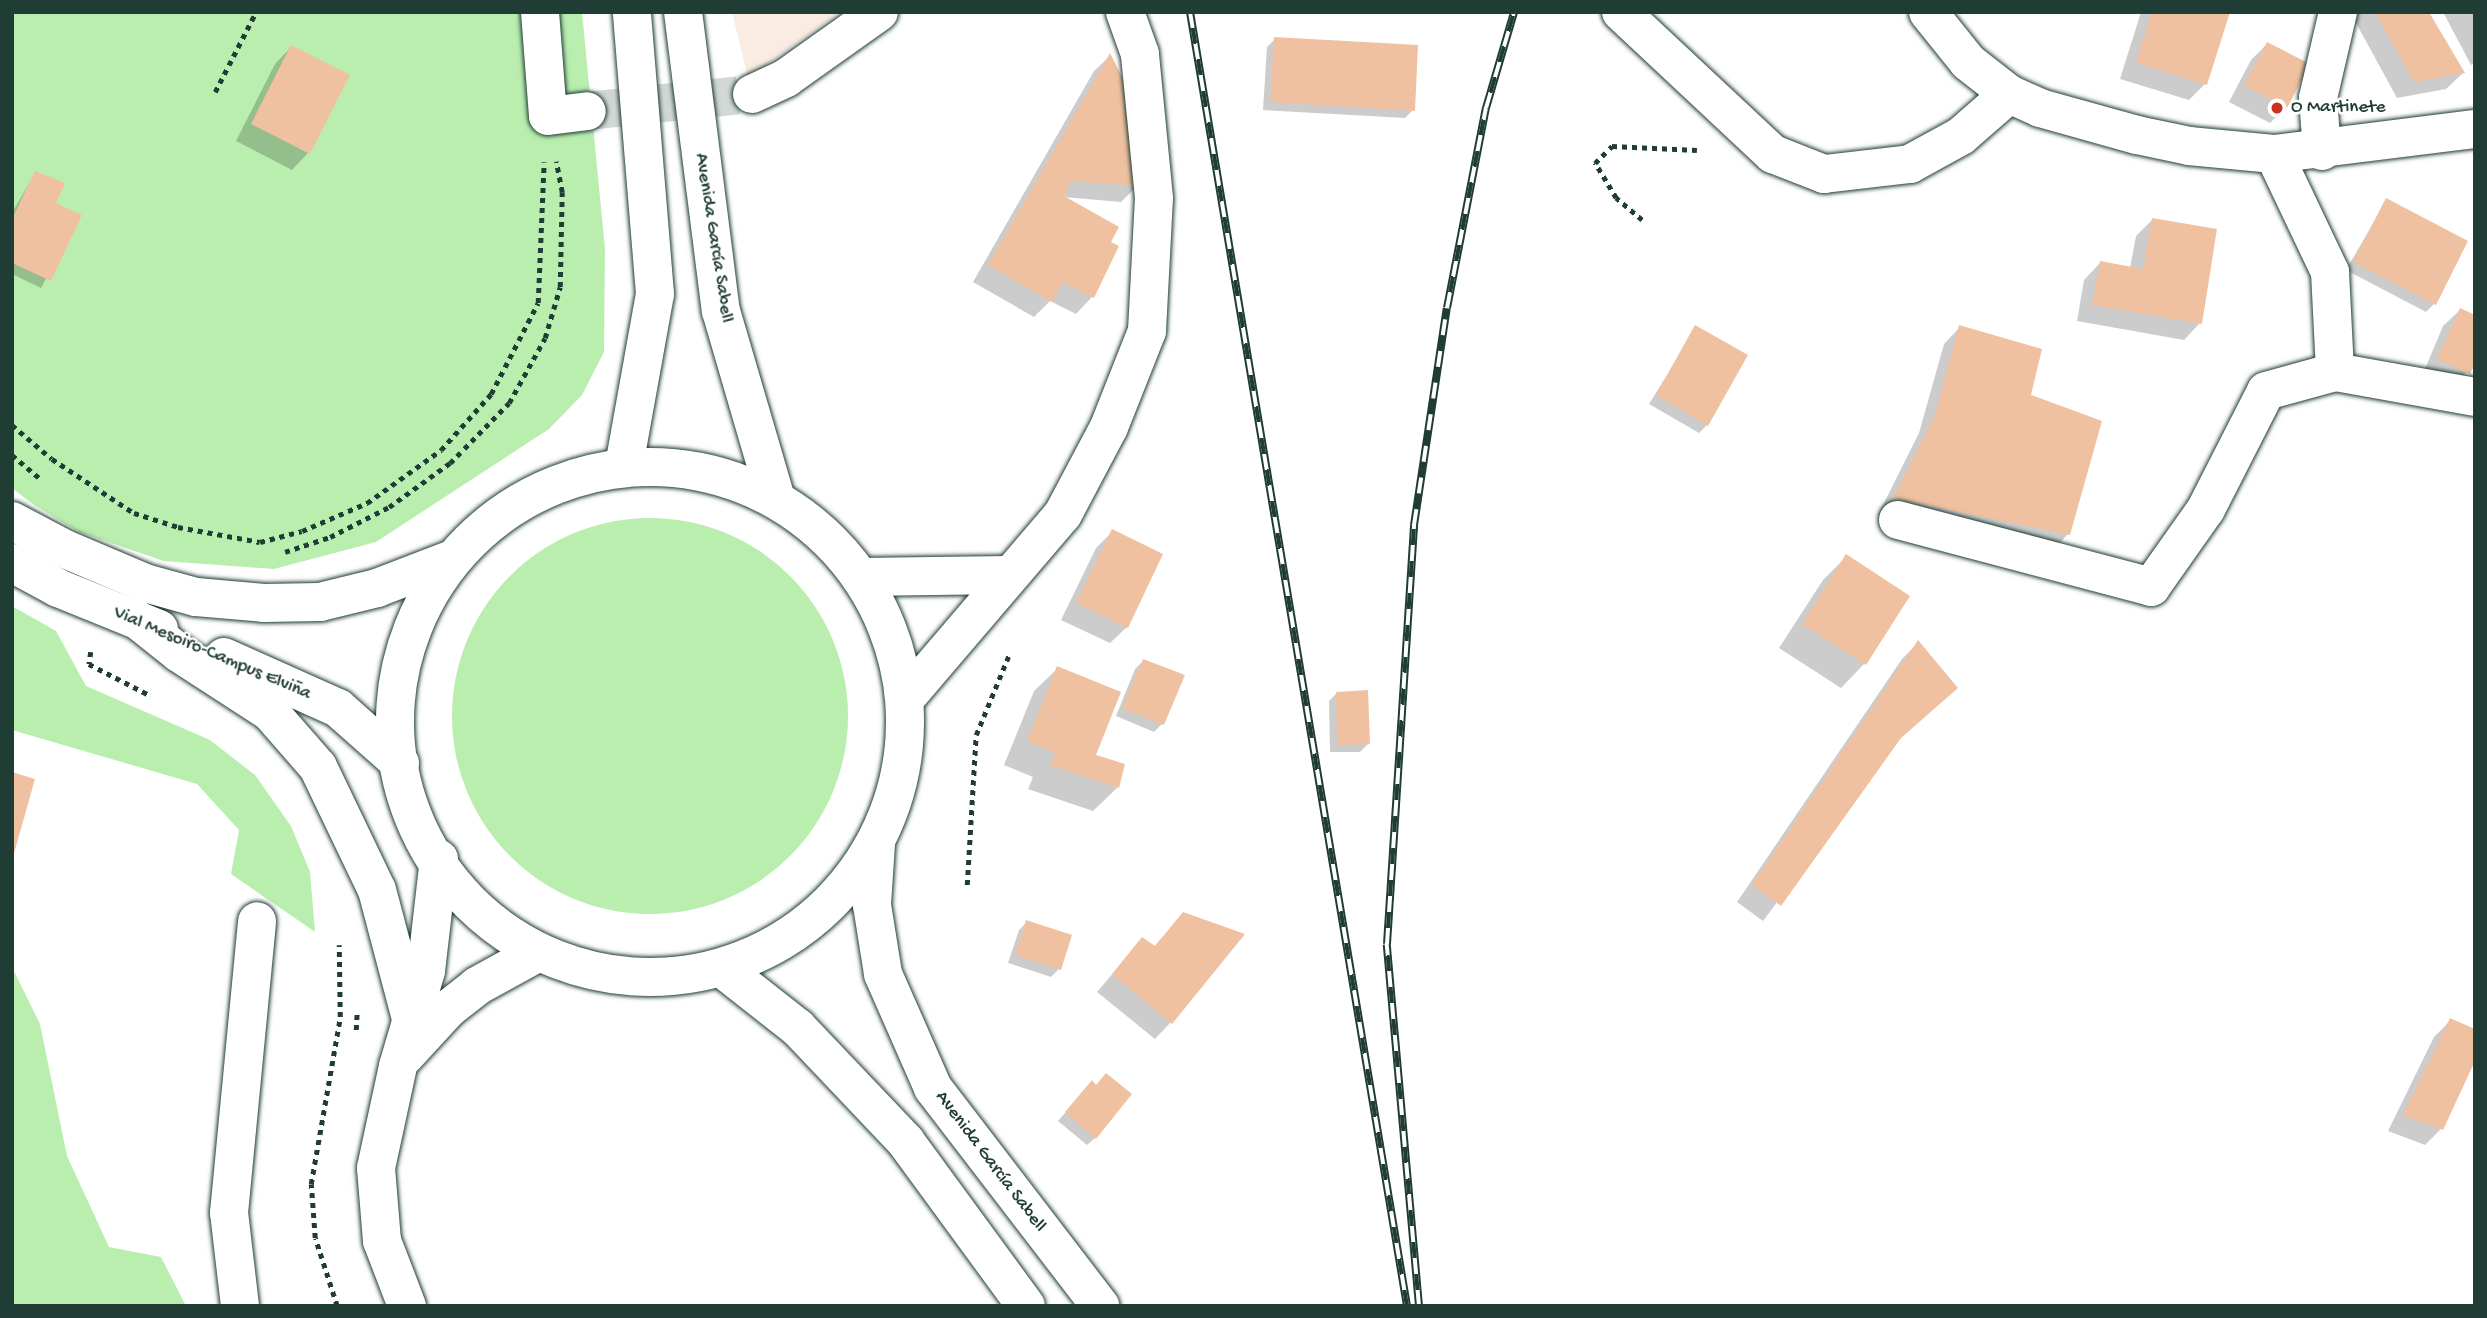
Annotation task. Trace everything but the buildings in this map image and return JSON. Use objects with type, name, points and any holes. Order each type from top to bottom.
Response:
[{"type":"street","points":[[540,12],[548,116],[587,111]]},
{"type":"street","points":[[624,466],[655,294],[632,12]]},
{"type":"street","name":"Avenida García Sabell","points":[[682,12],[721,311],[776,499]]},
{"type":"street","points":[[752,94],[786,78],[879,12]]},
{"type":"street","points":[[905,699],[1063,513],[1109,427],[1147,331],[1154,198],[1140,54],[1125,12]]},
{"type":"street","points":[[1621,12],[1773,154],[1824,174],[1910,164],[1961,136],[2010,94]]},
{"type":"street","points":[[1928,12],[1969,62],[2010,94],[2040,108],[2137,135],[2189,146],[2274,154],[2322,151],[2475,129]]},
{"type":"street","points":[[2322,151],[2318,98],[2338,12]]},
{"type":"street","points":[[2274,154],[2330,272],[2335,372]]},
{"type":"street","points":[[1898,520],[2151,587],[2206,509],[2266,391],[2335,372],[2475,397]]},
{"type":"street","points":[[624,466],[703,471],[776,499],[822,533],[860,577],[887,628],[905,699],[901,773],[876,843],[837,898],[795,932],[723,969],[660,979],[597,974],[537,953],[484,918],[439,859],[419,826],[400,763],[393,703],[411,627],[450,560],[498,514],[558,482],[624,466]]},
{"type":"street","name":"Vial Mesoiro-Campus Elviña","points":[[12,521],[65,550],[145,583],[196,597],[264,603],[320,602],[377,588],[450,560]]},
{"type":"street","name":"Vial Mesoiro-Campus Elviña","points":[[12,564],[58,588],[135,618],[338,708],[400,763]]},
{"type":"street","points":[[860,577],[1008,575]]},
{"type":"street","points":[[135,618],[179,653],[270,712],[318,767],[377,890],[411,1019]]},
{"type":"street","name":"Avenida García Sabell","points":[[876,843],[872,905],[883,974],[933,1088],[1100,1306]]},
{"type":"street","points":[[407,1306],[382,1241],[376,1168],[398,1066],[426,971],[439,859]]},
{"type":"street","points":[[240,1306],[229,1213],[257,921]]},
{"type":"street","points":[[398,1066],[448,1009],[477,986],[537,953]]},
{"type":"street","points":[[723,969],[798,1028],[906,1142],[1026,1306]]},
{"type":"path","points":[[215,92],[256,12]]},
{"type":"path","points":[[12,425],[52,459],[134,513],[178,527],[260,542],[302,531],[367,503],[441,450],[491,394],[538,303],[548,116]]},
{"type":"path","points":[[278,554],[330,537],[389,507],[450,463],[509,404],[545,338],[560,287],[562,192],[548,116]]},
{"type":"path","points":[[1642,220],[1616,198],[1595,163],[1612,146],[1773,154]]},
{"type":"path","points":[[12,455],[44,481]]},
{"type":"path","points":[[967,885],[976,735],[1020,630],[1008,575]]},
{"type":"path","points":[[354,1042],[358,1002]]},
{"type":"shaded area","points":[[732,12],[840,12],[748,78]]},
{"type":"green space","points":[[12,12],[582,12],[605,249],[604,352],[582,395],[549,429],[376,542],[274,569],[164,561],[79,532],[34,505],[12,488]]},
{"type":"green space","points":[[650,518],[689,522],[726,533],[760,551],[790,576],[815,606],[833,640],[844,677],[848,716],[844,755],[833,792],[815,826],[790,856],[760,881],[726,899],[689,910],[650,914],[611,910],[574,899],[540,881],[510,856],[485,826],[467,792],[456,755],[452,716],[456,677],[467,640],[485,606],[510,576],[540,551],[574,533],[611,522]]},
{"type":"green space","points":[[12,606],[56,631],[86,686],[210,740],[255,775],[291,826],[310,872],[315,932],[231,874],[239,830],[197,784],[12,730]]},
{"type":"green space","points":[[12,967],[40,1024],[67,1156],[109,1247],[161,1257],[186,1306],[12,1306]]},
{"type":"tunnel","points":[[587,111],[752,94]]},
{"type":"railway","points":[[1190,12],[1407,1306]]},
{"type":"railway","points":[[1419,1306],[1387,944],[1414,525],[1447,308],[1486,108],[1514,12]]},
{"type":"place","name":"O Martinete","points":[[2277,108]]}]
